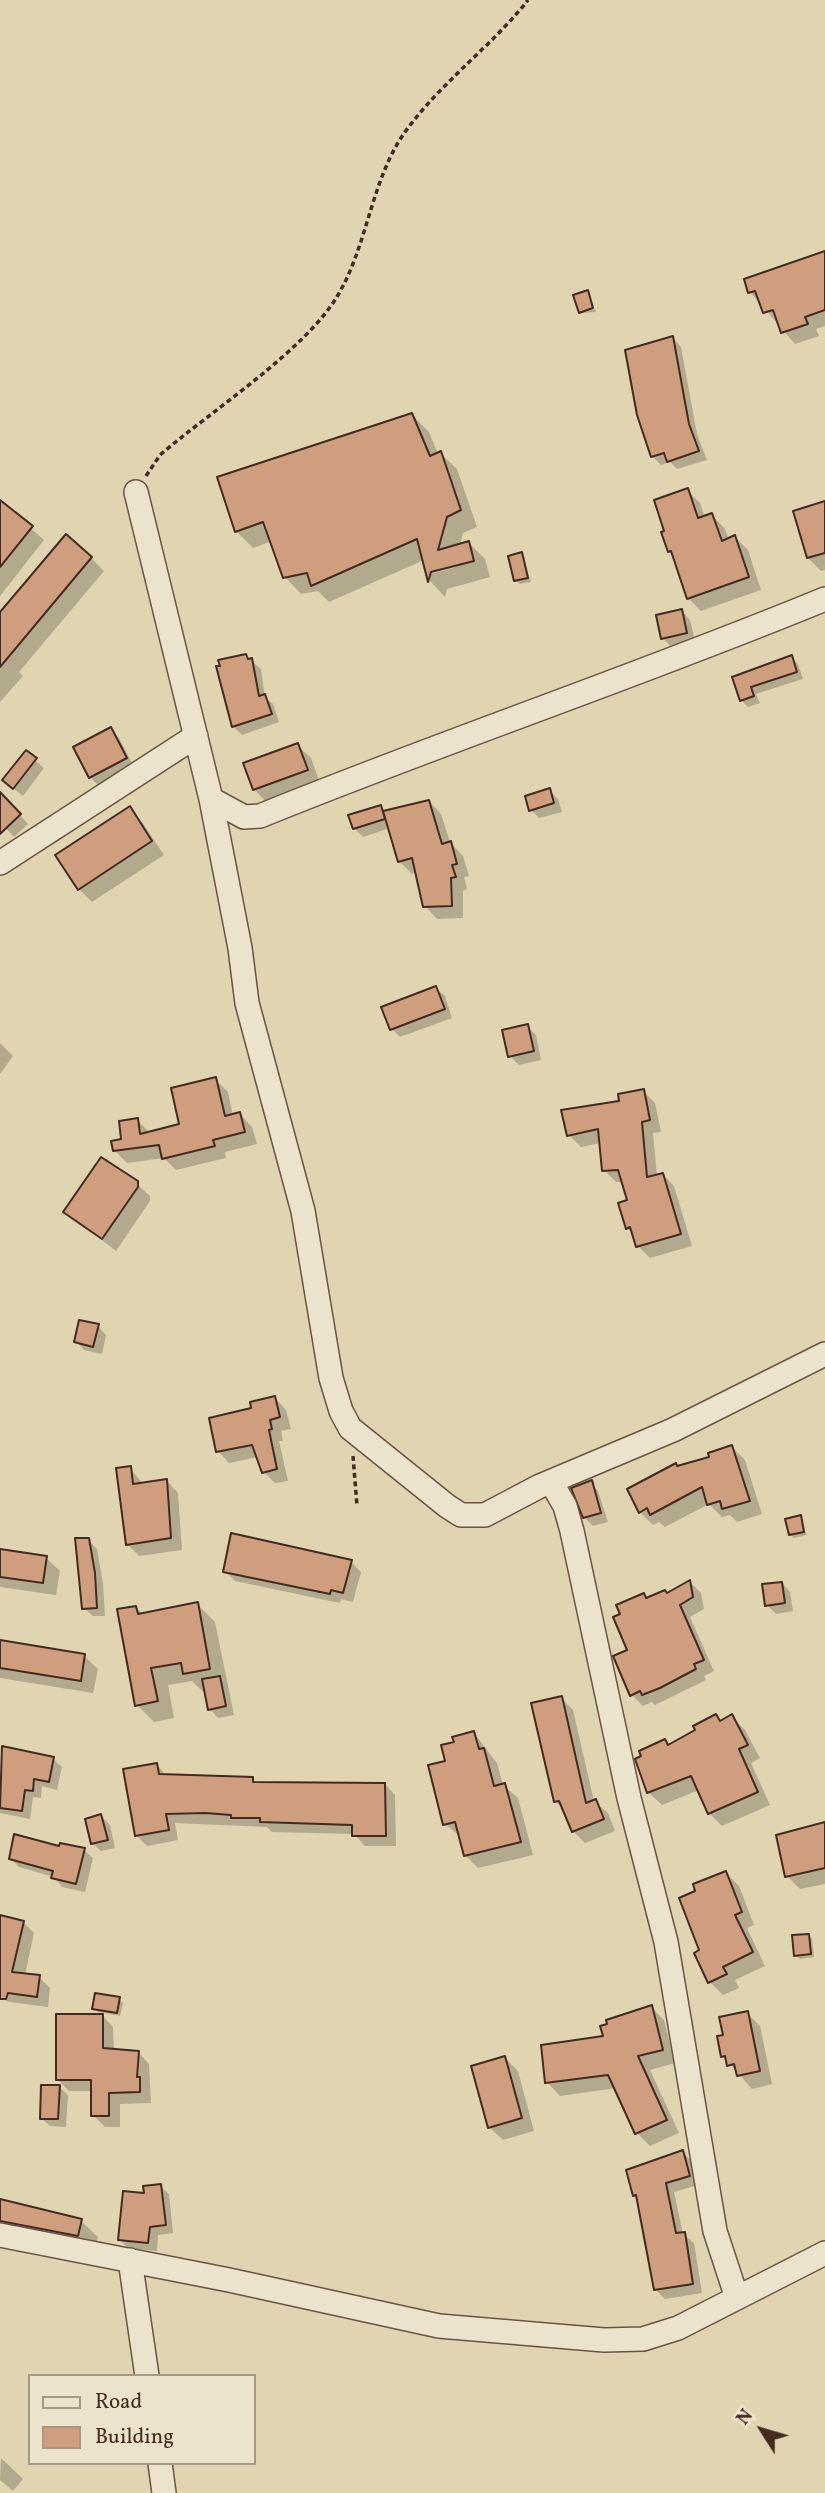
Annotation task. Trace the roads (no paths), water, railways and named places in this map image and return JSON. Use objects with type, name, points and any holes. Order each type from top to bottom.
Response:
[{"type":"street","points":[[136,492],[211,799],[238,937],[247,1003],[303,1211],[331,1378],[350,1428],[461,1515],[485,1515],[551,1482],[673,1430],[825,1354]]},
{"type":"street","points":[[211,799],[244,817],[260,816],[593,687],[718,643],[825,599]]},
{"type":"street","points":[[0,863],[196,736]]},
{"type":"street","points":[[551,1482],[565,1506],[572,1531],[629,1798],[666,1942],[715,2231],[737,2298]]},
{"type":"street","points":[[0,2235],[439,2326],[604,2340],[643,2339],[678,2328],[825,2253]]},
{"type":"street","points":[[130,2260],[147,2374]]},
{"type":"street","points":[[160,2465],[164,2493]]}]
